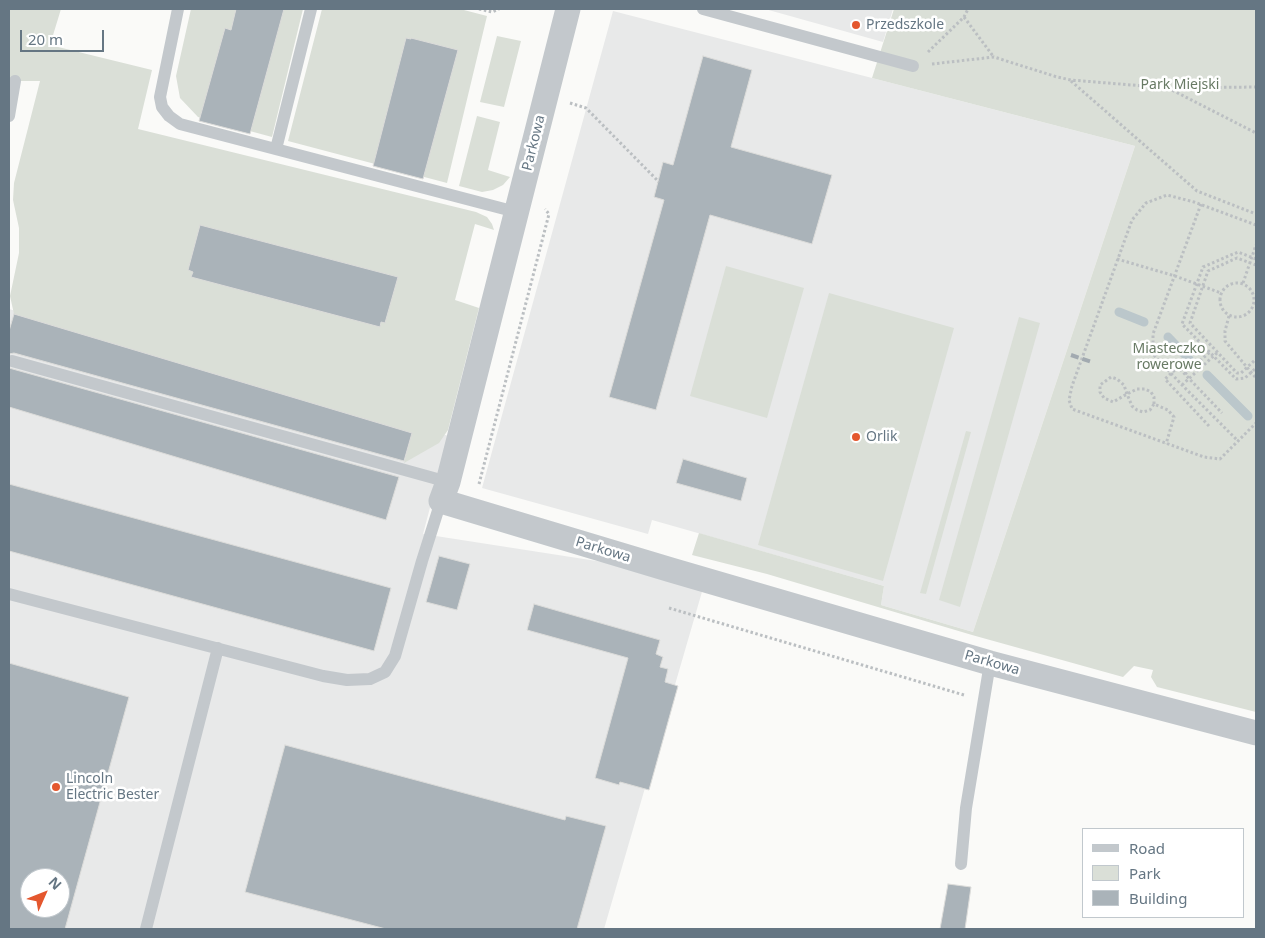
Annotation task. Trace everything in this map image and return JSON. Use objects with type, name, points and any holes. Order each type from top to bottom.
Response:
[{"type":"street","name":"Parkowa","points":[[568,9],[444,492],[670,570],[990,663],[1256,733]]},
{"type":"lane","points":[[178,9],[160,97],[162,107],[169,116],[180,124],[516,212]]},
{"type":"lane","points":[[276,149],[311,9]]},
{"type":"lane","points":[[703,9],[913,66]]},
{"type":"lane","points":[[9,116],[15,81]]},
{"type":"lane","points":[[9,594],[323,676],[370,678],[385,672],[395,656],[444,492],[12,361]]},
{"type":"lane","points":[[146,929],[218,648]]},
{"type":"lane","points":[[961,864],[966,808],[990,663]]},
{"type":"path","points":[[479,9],[492,12],[499,9]]},
{"type":"path","points":[[913,66],[964,17],[968,9]]},
{"type":"path","points":[[964,17],[994,57]]},
{"type":"path","points":[[913,66],[994,57],[1057,78],[1071,80],[1168,88],[1256,88]]},
{"type":"path","points":[[1071,80],[1197,191],[1256,214]]},
{"type":"path","points":[[1168,88],[1256,133]]},
{"type":"path","points":[[563,100],[586,108],[659,182]]},
{"type":"path","points":[[1256,226],[1201,204],[1167,195],[1146,203],[1132,220],[1072,386],[1069,400],[1072,409],[1204,457],[1220,459],[1256,423]]},
{"type":"path","points":[[1201,204],[1153,334],[1153,354],[1238,441]]},
{"type":"path","points":[[1243,283],[1250,263],[1254,258],[1256,245]]},
{"type":"path","points":[[1254,258],[1238,252],[1203,267],[1182,324],[1236,379],[1245,378],[1256,368]]},
{"type":"path","points":[[1256,265],[1237,258],[1208,271],[1190,322],[1237,373],[1242,373],[1256,359]]},
{"type":"path","points":[[1117,259],[1175,276],[1221,293]]},
{"type":"path","points":[[1238,282],[1243,283],[1252,290],[1255,308],[1240,318],[1229,316],[1222,309],[1220,303],[1221,293],[1228,285],[1238,282]]},
{"type":"path","points":[[1229,316],[1224,331],[1225,341],[1256,378]]},
{"type":"path","points":[[1184,374],[1210,352]]},
{"type":"path","points":[[1182,385],[1218,352]]},
{"type":"path","points":[[1209,426],[1165,380],[1178,367],[1222,413]]},
{"type":"path","points":[[1127,394],[1124,385],[1111,377],[1100,385],[1100,392],[1104,398],[1113,402],[1127,394],[1137,389],[1150,392],[1154,397],[1154,404],[1150,410],[1143,412],[1137,410],[1132,406],[1127,394]]},
{"type":"path","points":[[1154,404],[1168,410],[1174,417],[1166,444]]},
{"type":"shaded area","name":"Przedszkole","points":[[765,9],[893,9],[883,42]]},
{"type":"shaded area","points":[[613,11],[1135,146],[973,632],[881,605],[884,586],[652,520],[648,534],[482,488]]},
{"type":"shaded area","points":[[9,309],[449,436],[423,534],[706,578],[604,929],[9,929]]},
{"type":"green space","points":[[9,9],[61,9],[50,45],[152,70],[138,129],[476,212],[487,217],[494,230],[475,224],[455,300],[479,308],[448,430],[439,443],[404,463],[412,433],[14,314],[10,296],[19,253],[19,228],[13,200],[14,183],[40,81],[9,81]]},
{"type":"green space","points":[[191,9],[303,9],[272,137],[198,117],[180,98],[176,76]]},
{"type":"green space","points":[[322,9],[460,9],[487,16],[447,183],[288,141]]},
{"type":"green space","points":[[894,9],[1256,9],[1256,712],[1157,687],[1151,677],[1153,670],[1134,666],[1123,677],[972,635],[767,574],[692,555],[699,533],[884,586],[881,605],[973,632],[1135,146],[872,78]]},
{"type":"green space","points":[[497,36],[521,41],[504,107],[480,102]]},
{"type":"green space","points":[[477,116],[500,122],[488,170],[510,177],[503,185],[493,190],[482,192],[459,186]]},
{"type":"green space","points":[[726,266],[804,288],[767,418],[690,396]]},
{"type":"green space","name":"Orlik","points":[[829,293],[954,328],[883,581],[758,545]]},
{"type":"green space","points":[[1019,317],[1040,323],[960,607],[939,600]]},
{"type":"green space","points":[[966,431],[971,432],[926,594],[920,593]]},
{"type":"building","points":[[236,9],[284,9],[250,134],[199,121],[225,28],[231,30]]},
{"type":"building","points":[[406,38],[458,50],[423,179],[373,166]]},
{"type":"building","points":[[703,56],[752,70],[731,147],[832,175],[812,244],[710,215],[656,410],[609,397],[664,200],[654,197],[663,162],[673,165]]},
{"type":"building","points":[[200,225],[398,277],[385,323],[381,322],[380,327],[191,277],[193,272],[188,270]]},
{"type":"building","points":[[14,314],[412,433],[404,461],[14,353],[9,354],[9,331]]},
{"type":"building","points":[[9,368],[399,477],[386,520],[9,407]]},
{"type":"building","points":[[683,459],[747,478],[741,501],[676,483]]},
{"type":"building","points":[[9,484],[391,588],[374,651],[9,551]]},
{"type":"building","points":[[439,556],[470,564],[457,610],[426,602]]},
{"type":"building","points":[[534,604],[660,640],[656,654],[663,657],[660,667],[668,669],[665,682],[678,686],[649,790],[620,782],[619,785],[595,778],[628,658],[527,630]]},
{"type":"building","name":"Lincoln Electric Bester","points":[[9,663],[129,697],[70,911],[70,868],[20,868],[20,918],[68,918],[65,929],[9,929]]},
{"type":"building","points":[[285,745],[565,820],[566,816],[606,826],[577,929],[386,929],[245,892]]},
{"type":"building","points":[[948,884],[971,887],[965,929],[940,929]]},
{"type":"waterway","points":[[1119,312],[1144,322]]},
{"type":"waterway","points":[[1168,337],[1189,359]]},
{"type":"waterway","points":[[1207,375],[1248,416]]},
{"type":"railway","points":[[1071,355],[1092,362]]},
{"type":"place","name":"Przedszkole","points":[[856,25]]},
{"type":"place","name":"Orlik","points":[[856,437]]},
{"type":"place","name":"Lincoln Electric Bester","points":[[56,787]]},
{"type":"park label","name":"Park Miejski","points":[[1180,85]]},
{"type":"park label","name":"Miasteczko rowerowe","points":[[1169,358]]}]
